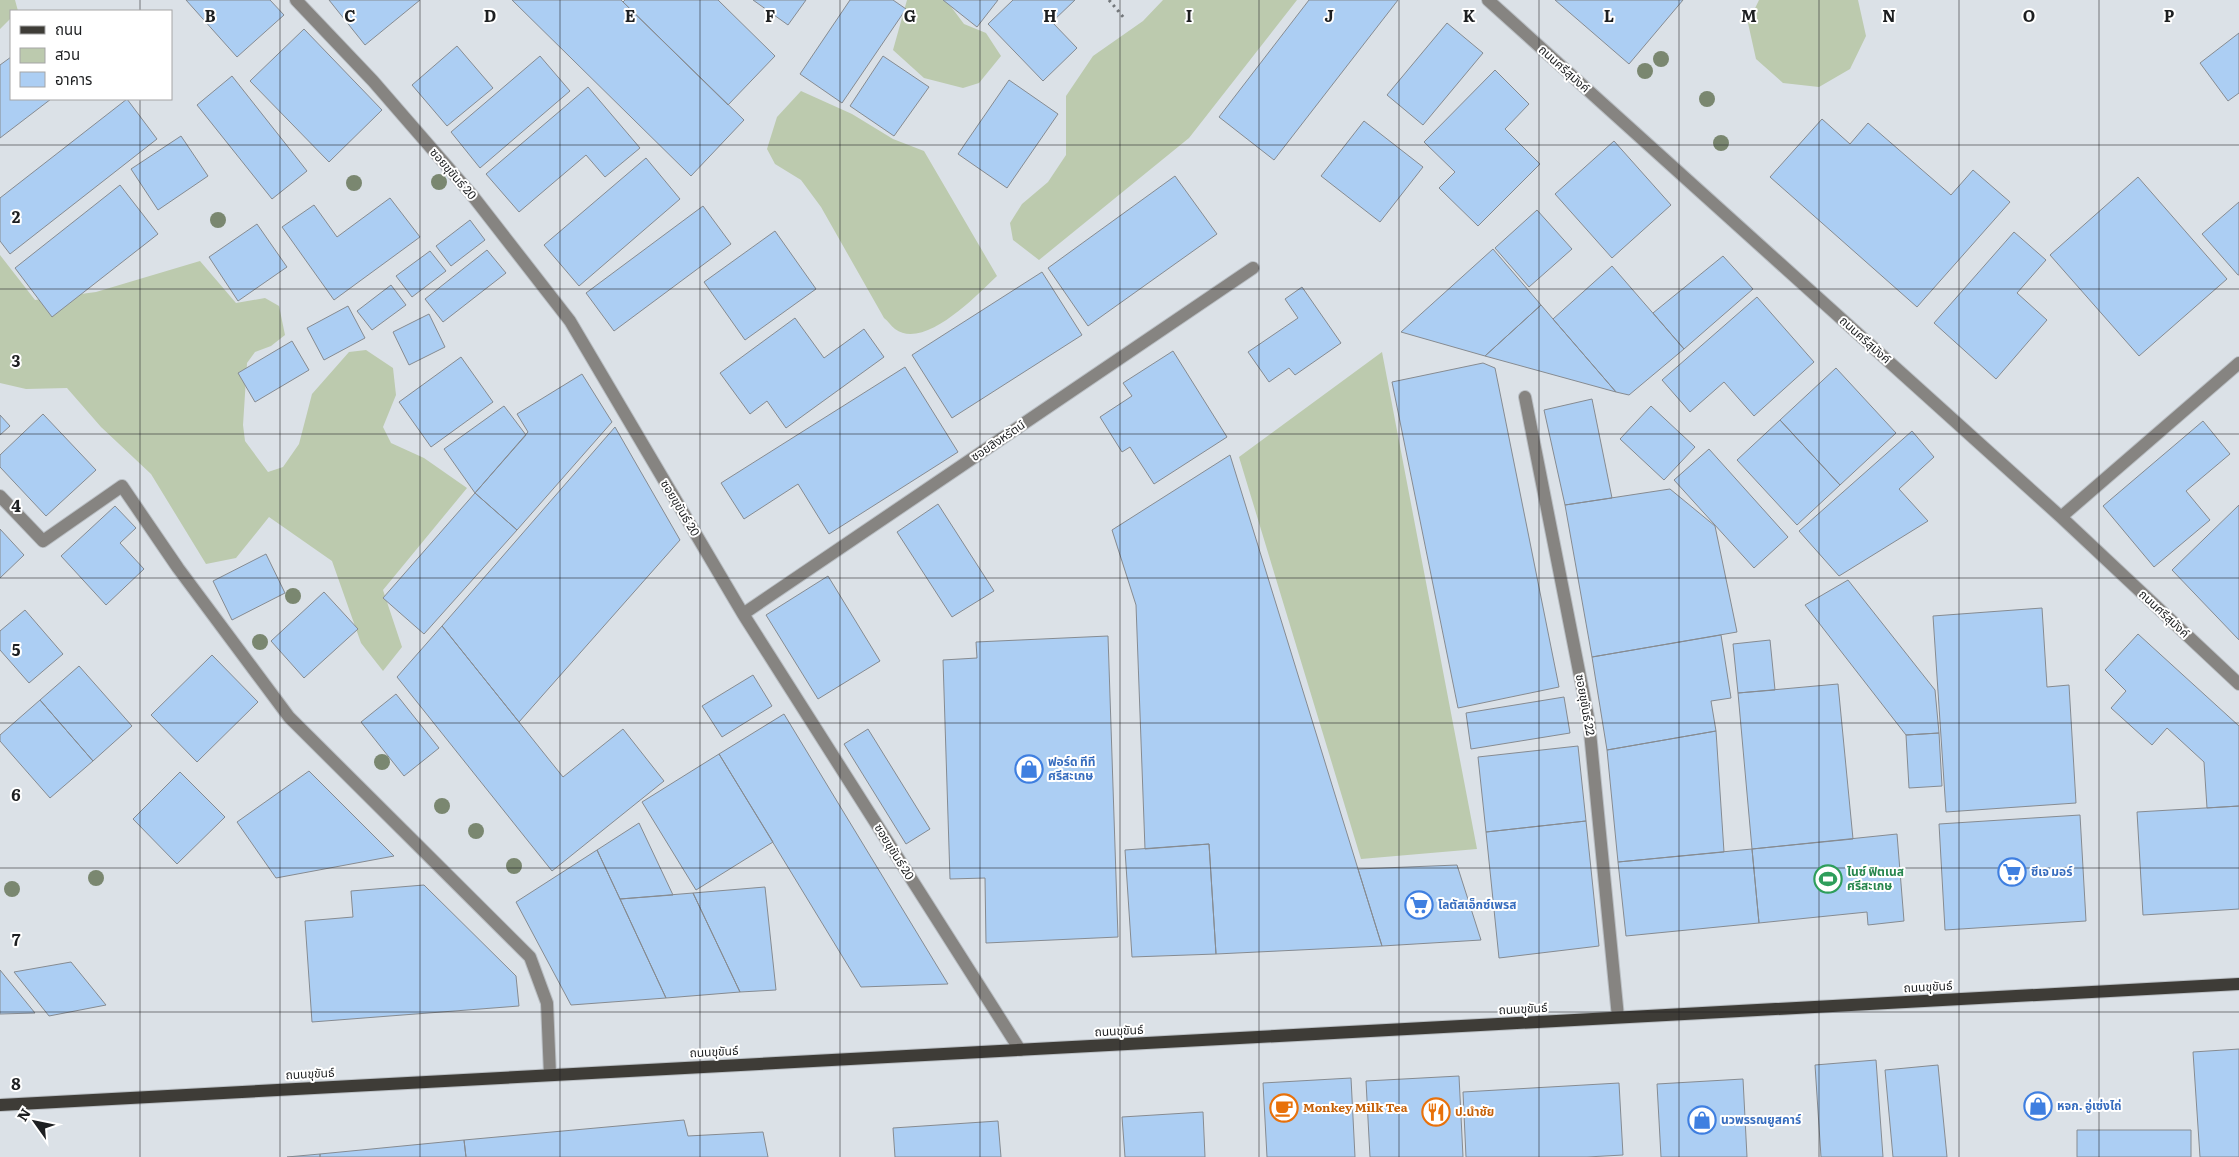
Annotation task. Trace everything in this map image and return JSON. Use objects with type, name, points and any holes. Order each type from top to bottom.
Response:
[{"type":"main road","name":"ถนนขุขันธ์","points":[[0,1105],[2239,984]]},
{"type":"street","name":"ซอยขุขันธ์ 20","points":[[296,0],[373,81],[472,195],[570,321],[743,614],[1020,1050]]},
{"type":"street","name":"ถนนศรีสุมังค์","points":[[1488,0],[2061,517],[2239,684]]},
{"type":"street","name":"ซอยสิงหรัตน์","points":[[743,614],[1254,268]]},
{"type":"street","points":[[2061,517],[2239,363]]},
{"type":"street","name":"ซอยขุขันธ์ 22","points":[[1525,397],[1589,722],[1618,1017]]},
{"type":"street","points":[[0,496],[43,541],[122,486],[178,568],[289,717],[530,958],[547,1003],[550,1075]]},
{"type":"path","points":[[1109,0],[1124,18]]},
{"type":"green space","points":[[0,0],[15,0],[18,10],[10,10],[10,19],[0,29]]},
{"type":"green space","points":[[907,0],[946,0],[964,24],[986,33],[1001,56],[979,83],[963,88],[924,78],[893,50]]},
{"type":"green space","points":[[1163,0],[1297,0],[1189,138],[1039,260],[1013,240],[1010,223],[1022,204],[1048,182],[1066,155],[1066,96],[1093,56],[1143,21]]},
{"type":"green space","points":[[1759,0],[1858,0],[1866,36],[1850,69],[1819,87],[1783,83],[1756,59],[1748,23]]},
{"type":"green space","points":[[801,91],[852,114],[893,139],[924,151],[997,276],[964,307],[935,327],[920,333],[907,334],[895,329],[884,318],[821,207],[801,180],[775,164],[767,149],[777,117]]},
{"type":"green space","points":[[0,255],[35,300],[96,292],[200,261],[236,303],[265,298],[279,306],[285,335],[271,346],[255,352],[247,363],[243,425],[245,441],[268,472],[283,467],[299,444],[312,394],[349,352],[366,350],[393,368],[396,395],[383,427],[391,443],[424,458],[467,488],[383,590],[402,647],[383,671],[361,643],[332,561],[269,517],[236,558],[206,564],[151,474],[101,427],[67,388],[26,389],[0,383]]},
{"type":"green space","points":[[1382,352],[1477,849],[1361,859],[1239,457]]},
{"type":"building","points":[[186,0],[270,0],[284,15],[237,57]]},
{"type":"building","points":[[329,0],[420,0],[365,45]]},
{"type":"building","points":[[512,0],[621,0],[744,120],[691,176]]},
{"type":"building","points":[[625,0],[718,0],[775,56],[728,105],[623,2]]},
{"type":"building","points":[[753,0],[806,0],[788,25]]},
{"type":"building","points":[[850,0],[893,0],[906,9],[842,103],[800,74]]},
{"type":"building","points":[[943,0],[998,0],[977,27]]},
{"type":"building","points":[[1013,0],[1075,0],[1052,22],[1077,48],[1043,81],[988,24]]},
{"type":"building","points":[[1309,0],[1398,0],[1274,160],[1219,117]]},
{"type":"building","points":[[1555,0],[1683,0],[1629,64]]},
{"type":"building","points":[[1447,23],[1483,53],[1423,125],[1387,95]]},
{"type":"building","points":[[304,29],[382,110],[329,162],[250,81]]},
{"type":"building","points":[[2239,33],[2239,93],[2228,101],[2200,63]]},
{"type":"building","points":[[457,46],[493,88],[447,126],[412,85]]},
{"type":"building","points":[[540,56],[570,91],[480,168],[451,132]]},
{"type":"building","points":[[883,56],[929,87],[894,136],[850,106]]},
{"type":"building","points":[[10,58],[10,100],[50,100],[0,138],[0,65]]},
{"type":"building","points":[[1495,70],[1529,104],[1505,129],[1540,164],[1478,226],[1439,188],[1455,172],[1424,142]]},
{"type":"building","points":[[232,76],[307,171],[272,199],[197,105]]},
{"type":"building","points":[[1009,80],[1058,114],[1007,188],[958,154]]},
{"type":"building","points":[[588,87],[640,148],[605,177],[586,155],[519,212],[486,174]]},
{"type":"building","points":[[126,100],[128,100],[157,139],[10,254],[0,241],[0,198]]},
{"type":"building","points":[[1822,119],[1850,144],[1868,123],[1951,195],[1973,170],[2010,202],[1917,307],[1770,177]]},
{"type":"building","points":[[1364,121],[1423,167],[1380,222],[1321,176]]},
{"type":"building","points":[[181,136],[208,176],[158,210],[131,169]]},
{"type":"building","points":[[1614,141],[1671,205],[1612,258],[1555,194]]},
{"type":"building","points":[[646,158],[680,199],[579,286],[544,245]]},
{"type":"building","points":[[1175,176],[1217,234],[1088,326],[1048,268]]},
{"type":"building","points":[[2138,177],[2227,279],[2139,356],[2050,255]]},
{"type":"building","points":[[120,185],[158,234],[52,317],[15,268]]},
{"type":"building","points":[[390,198],[420,237],[334,300],[282,227],[314,205],[337,237]]},
{"type":"building","points":[[2239,202],[2239,275],[2238,275],[2202,234]]},
{"type":"building","points":[[703,206],[731,244],[614,331],[586,293]]},
{"type":"building","points":[[1537,210],[1572,249],[1529,287],[1495,248]]},
{"type":"building","points":[[470,220],[485,240],[451,266],[436,246]]},
{"type":"building","points":[[257,224],[287,267],[238,301],[209,257]]},
{"type":"building","points":[[775,231],[816,289],[745,340],[704,282]]},
{"type":"building","points":[[2014,232],[2046,260],[2017,293],[2047,320],[1996,379],[1934,323]]},
{"type":"building","points":[[1493,249],[1541,305],[1485,356],[1401,332]]},
{"type":"building","points":[[487,250],[506,273],[443,322],[425,299]]},
{"type":"building","points":[[430,251],[446,271],[412,297],[396,276]]},
{"type":"building","points":[[1723,256],[1753,289],[1684,349],[1653,313]]},
{"type":"building","points":[[1612,266],[1684,349],[1629,395],[1616,392],[1553,319]]},
{"type":"building","points":[[1042,272],[1082,335],[952,418],[912,355]]},
{"type":"building","points":[[391,285],[406,305],[372,330],[357,311]]},
{"type":"building","points":[[1302,287],[1341,343],[1295,375],[1289,368],[1269,382],[1248,352],[1298,318],[1285,299]]},
{"type":"building","points":[[1757,297],[1814,362],[1754,416],[1724,382],[1690,412],[1662,380]]},
{"type":"building","points":[[1541,305],[1553,319],[1616,392],[1485,356]]},
{"type":"building","points":[[348,306],[365,338],[324,360],[307,328]]},
{"type":"building","points":[[429,314],[445,347],[409,365],[393,332]]},
{"type":"building","points":[[795,318],[824,358],[864,329],[884,357],[786,428],[767,401],[750,414],[720,373]]},
{"type":"building","points":[[292,341],[309,370],[255,402],[238,373]]},
{"type":"building","points":[[1173,351],[1227,437],[1154,484],[1130,447],[1122,452],[1100,417],[1132,396],[1123,383]]},
{"type":"building","points":[[461,357],[493,402],[431,447],[399,402]]},
{"type":"building","points":[[1483,363],[1495,368],[1559,687],[1458,708],[1392,382]]},
{"type":"building","points":[[905,367],[958,452],[829,534],[798,484],[744,519],[721,483]]},
{"type":"building","points":[[1836,368],[1896,433],[1840,485],[1780,420]]},
{"type":"building","points":[[582,374],[612,422],[517,530],[475,493],[528,432],[517,414]]},
{"type":"building","points":[[1592,399],[1612,498],[1565,505],[1544,410]]},
{"type":"building","points":[[504,406],[526,435],[475,493],[444,449]]},
{"type":"building","points":[[1651,406],[1695,447],[1664,480],[1620,439]]},
{"type":"building","points":[[43,414],[96,470],[46,516],[0,467],[0,455]]},
{"type":"building","points":[[0,415],[10,426],[0,435]]},
{"type":"building","points":[[1780,420],[1840,485],[1797,525],[1737,460]]},
{"type":"building","points":[[2203,421],[2230,454],[2186,491],[2210,520],[2154,567],[2103,506]]},
{"type":"building","points":[[615,427],[680,540],[519,722],[442,626]]},
{"type":"building","points":[[1912,431],[1934,457],[1899,489],[1928,521],[1839,576],[1799,531]]},
{"type":"building","points":[[1709,449],[1788,537],[1754,568],[1674,480]]},
{"type":"building","points":[[1230,455],[1382,946],[1216,954],[1209,844],[1145,849],[1136,605],[1112,530]]},
{"type":"building","points":[[1670,489],[1715,526],[1737,632],[1592,657],[1565,505]]},
{"type":"building","points":[[475,493],[517,530],[424,634],[383,598]]},
{"type":"building","points":[[938,504],[994,591],[952,617],[897,532]]},
{"type":"building","points":[[2239,505],[2239,640],[2172,570]]},
{"type":"building","points":[[115,506],[136,528],[120,543],[144,569],[106,605],[61,556]]},
{"type":"building","points":[[0,529],[24,555],[0,578]]},
{"type":"building","points":[[266,554],[285,593],[232,620],[213,581]]},
{"type":"building","points":[[828,576],[880,661],[818,699],[766,615]]},
{"type":"building","points":[[1848,580],[1935,690],[1939,733],[1906,735],[1805,605]]},
{"type":"building","points":[[324,592],[358,629],[304,678],[271,641]]},
{"type":"building","points":[[2042,608],[2047,687],[2069,685],[2076,803],[1946,812],[1933,616]]},
{"type":"building","points":[[25,610],[63,654],[29,683],[0,650],[0,631]]},
{"type":"building","points":[[442,626],[563,777],[623,729],[664,781],[552,871],[397,677]]},
{"type":"building","points":[[2138,634],[2239,726],[2239,806],[2207,808],[2204,762],[2167,728],[2152,745],[2111,708],[2126,691],[2105,670]]},
{"type":"building","points":[[1721,635],[1731,698],[1711,701],[1716,731],[1607,750],[1592,657]]},
{"type":"building","name":"ฟอร์ด ทีที ศรีสะเกษ","points":[[1108,636],[1118,937],[986,943],[985,878],[950,879],[943,660],[977,658],[976,642]]},
{"type":"building","points":[[1770,640],[1775,690],[1738,693],[1733,644]]},
{"type":"building","points":[[212,655],[258,702],[197,762],[151,715]]},
{"type":"building","points":[[79,666],[132,726],[93,761],[40,700]]},
{"type":"building","points":[[753,675],[772,706],[722,737],[702,706]]},
{"type":"building","points":[[1838,684],[1853,839],[1752,849],[1738,693]]},
{"type":"building","points":[[396,694],[439,748],[404,776],[361,722]]},
{"type":"building","points":[[1564,697],[1570,733],[1471,749],[1466,713]]},
{"type":"building","points":[[40,700],[93,761],[50,798],[0,741],[0,735]]},
{"type":"building","points":[[784,714],[948,984],[861,987],[719,754]]},
{"type":"building","points":[[868,729],[930,829],[906,844],[844,744]]},
{"type":"building","points":[[1716,731],[1724,852],[1618,862],[1607,750]]},
{"type":"building","points":[[1939,733],[1942,786],[1909,788],[1906,735]]},
{"type":"building","points":[[1578,746],[1586,821],[1486,832],[1478,757]]},
{"type":"building","points":[[719,754],[773,842],[696,890],[642,802]]},
{"type":"building","points":[[309,771],[394,856],[276,878],[237,822]]},
{"type":"building","points":[[180,772],[225,817],[177,864],[133,819]]},
{"type":"building","points":[[2239,806],[2239,909],[2143,915],[2137,812]]},
{"type":"building","name":"ซีเจ มอร์","points":[[2080,815],[2086,921],[1945,930],[1939,824]]},
{"type":"building","points":[[1586,821],[1599,946],[1499,958],[1486,832]]},
{"type":"building","points":[[639,823],[673,895],[620,899],[597,850]]},
{"type":"building","name":"ไนซ์ ฟิตเนส ศรีสะเกษ","points":[[1897,834],[1904,921],[1868,925],[1867,912],[1759,923],[1752,849]]},
{"type":"building","points":[[1209,844],[1216,954],[1132,957],[1125,850]]},
{"type":"building","points":[[1752,849],[1759,923],[1626,936],[1618,862]]},
{"type":"building","points":[[597,850],[666,998],[571,1005],[516,902]]},
{"type":"building","name":"โลตัสเอ็กซ์เพรส","points":[[1457,865],[1481,940],[1382,946],[1358,869]]},
{"type":"building","points":[[424,885],[516,976],[519,1006],[312,1022],[305,921],[353,917],[351,891]]},
{"type":"building","points":[[765,887],[776,990],[740,992],[693,893]]},
{"type":"building","points":[[693,893],[740,992],[666,998],[620,899]]},
{"type":"building","points":[[71,962],[106,1005],[49,1016],[14,972]]},
{"type":"building","points":[[0,970],[35,1013],[0,1014]]},
{"type":"building","points":[[2239,1049],[2239,1157],[2200,1157],[2193,1052]]},
{"type":"building","points":[[1876,1060],[1883,1157],[1821,1157],[1815,1065]]},
{"type":"building","points":[[1938,1065],[1947,1157],[1893,1157],[1885,1070]]},
{"type":"building","points":[[1459,1076],[1463,1157],[1370,1157],[1366,1081]]},
{"type":"building","points":[[1351,1078],[1355,1157],[1267,1157],[1263,1083]]},
{"type":"building","name":"นวพรรณยูสคาร์","points":[[1743,1079],[1747,1157],[1661,1157],[1657,1084]]},
{"type":"building","points":[[1619,1083],[1623,1155],[1587,1157],[1466,1157],[1463,1092]]},
{"type":"building","points":[[1203,1112],[1205,1157],[1125,1157],[1122,1117]]},
{"type":"building","points":[[684,1120],[688,1136],[763,1132],[768,1157],[466,1157],[464,1140]]},
{"type":"building","points":[[998,1121],[1001,1157],[895,1157],[893,1128]]},
{"type":"building","points":[[2077,1130],[2191,1130],[2191,1157],[2077,1157]]},
{"type":"building","points":[[464,1140],[466,1157],[320,1157],[320,1154]]},
{"type":"building","points":[[320,1154],[320,1157],[287,1157]]},
{"type":"place","name":"ฟอร์ด ทีที ศรีสะเกษ","points":[[1029,769]]},
{"type":"place","name":"ซีเจ มอร์","points":[[2012,872]]},
{"type":"place","name":"ไนซ์ ฟิตเนส ศรีสะเกษ","points":[[1828,879]]},
{"type":"place","name":"โลตัสเอ็กซ์เพรส","points":[[1419,905]]},
{"type":"place","name":"หจก. อู่เซ่งไถ่","points":[[2038,1106]]},
{"type":"place","name":"Monkey Milk Tea","points":[[1284,1108]]},
{"type":"place","name":"ป.นำชัย","points":[[1436,1112]]},
{"type":"place","name":"นวพรรณยูสคาร์","points":[[1702,1120]]}]
